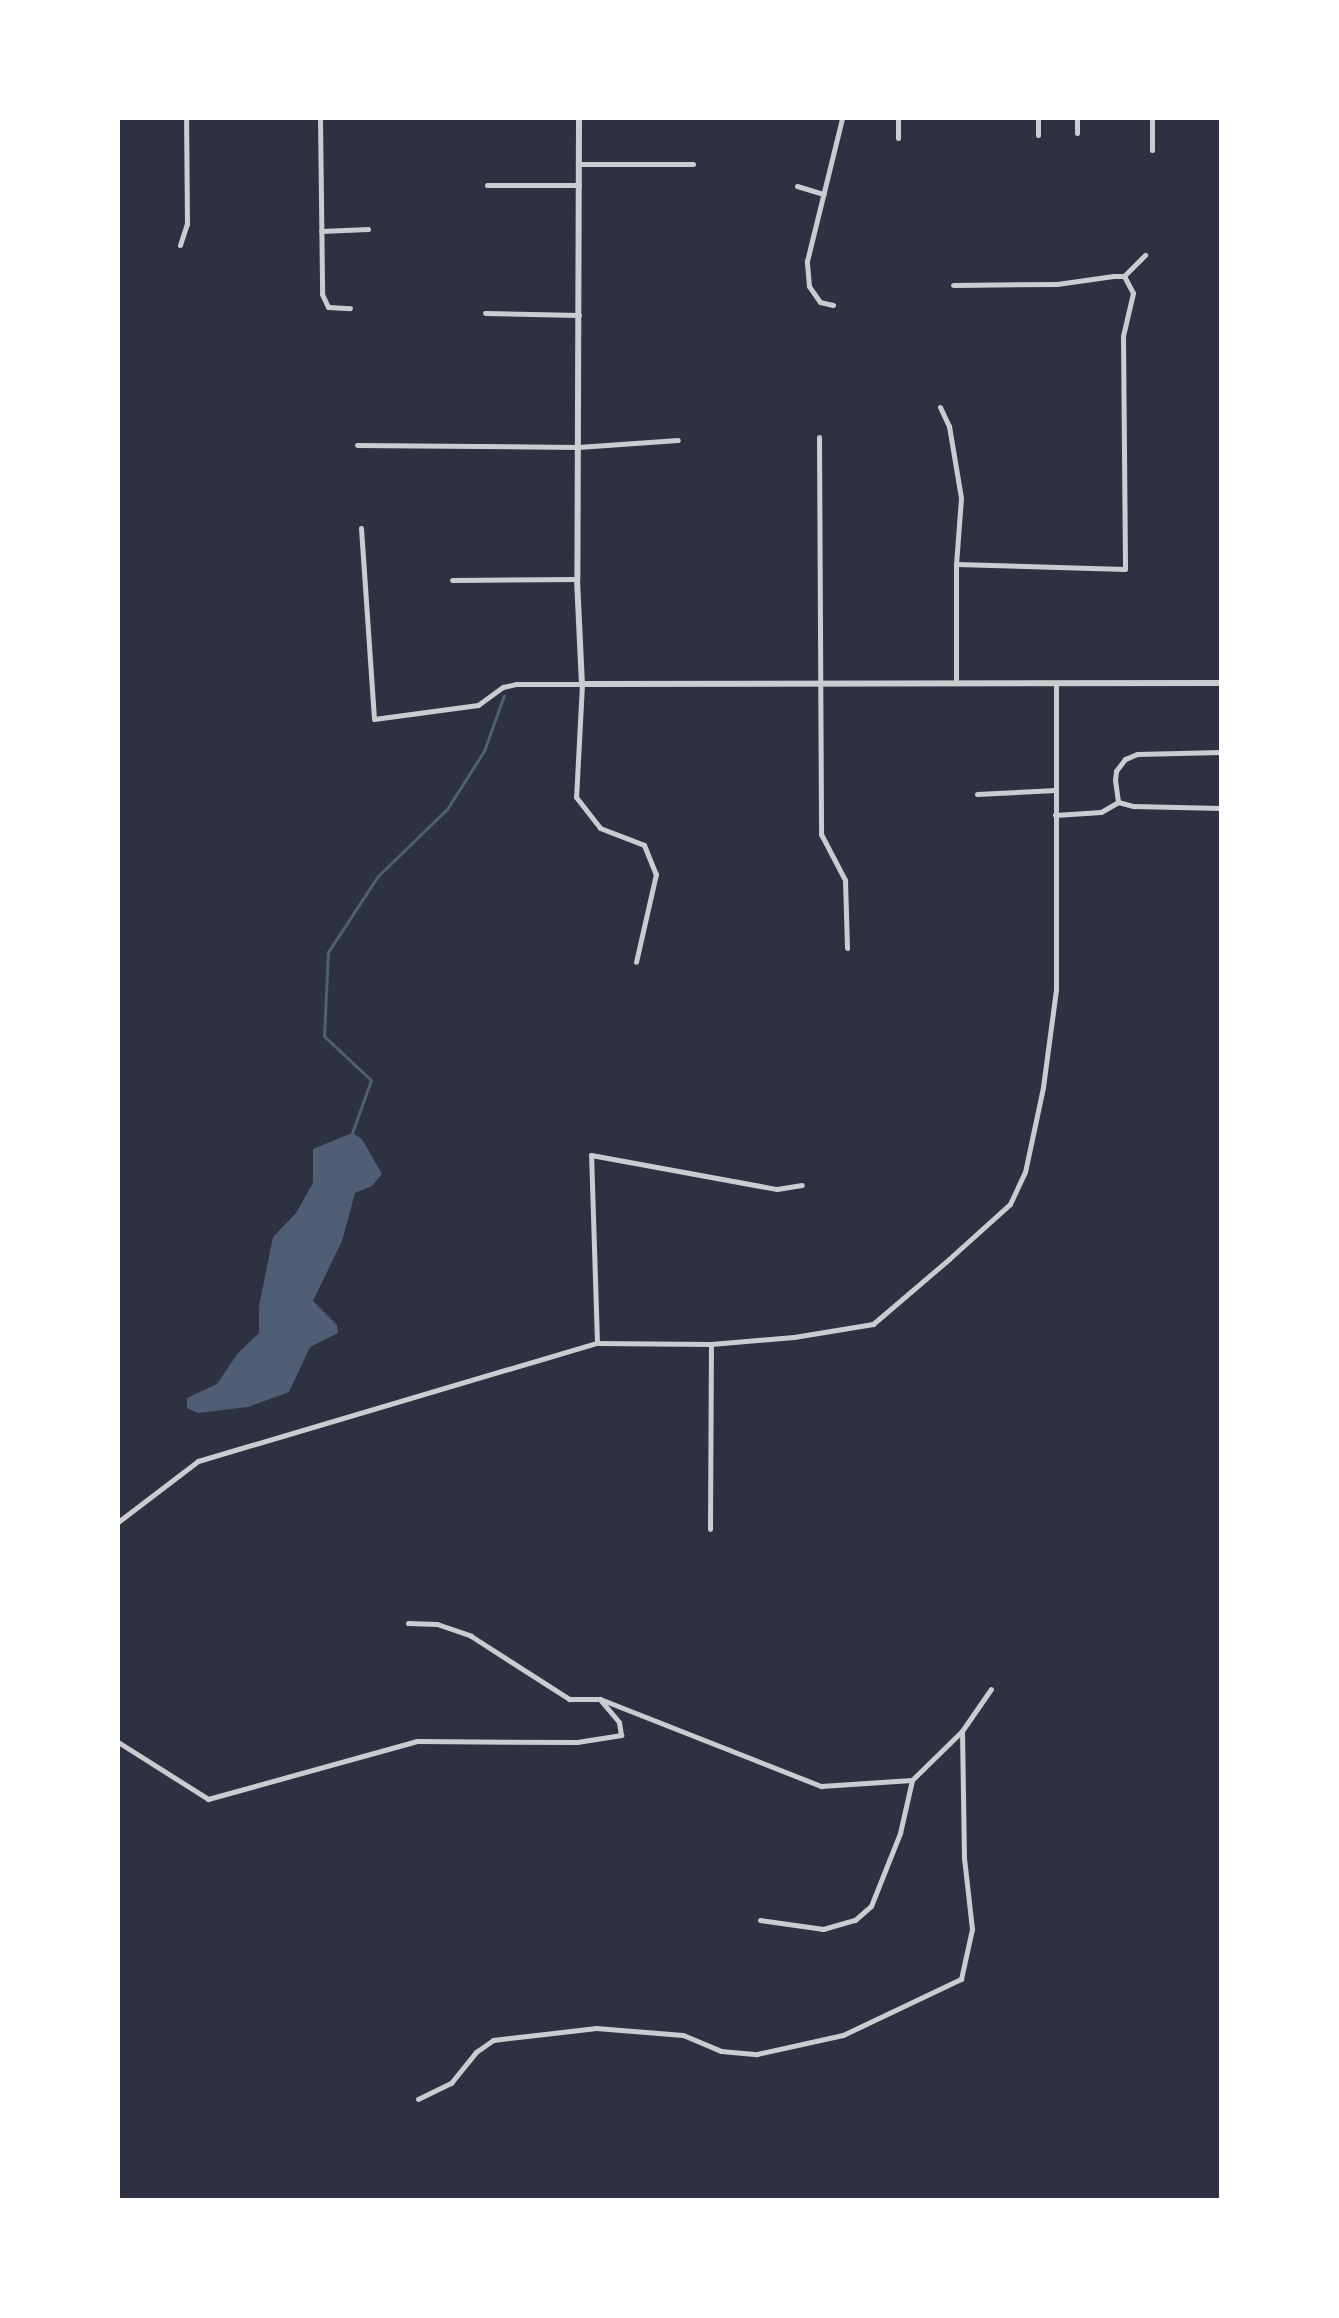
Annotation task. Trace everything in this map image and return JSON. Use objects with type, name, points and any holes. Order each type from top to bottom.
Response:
[{"type":"street","points":[[180,245],[187,224],[186,118]]},
{"type":"street","points":[[320,118],[322,294],[328,307],[350,308]]},
{"type":"street","points":[[579,118],[577,579],[582,684],[576,797],[600,828],[644,845],[656,874],[636,962]]},
{"type":"street","points":[[833,305],[820,302],[809,286],[807,261],[842,118]]},
{"type":"street","points":[[898,118],[898,138]]},
{"type":"street","points":[[1038,118],[1038,135]]},
{"type":"street","points":[[1077,118],[1077,133]]},
{"type":"street","points":[[1152,118],[1152,150]]},
{"type":"street","points":[[579,164],[693,164]]},
{"type":"street","points":[[487,185],[579,185]]},
{"type":"street","points":[[797,186],[824,194]]},
{"type":"street","points":[[321,231],[368,229]]},
{"type":"street","points":[[953,285],[1057,284],[1124,276],[1145,255]]},
{"type":"street","points":[[956,564],[1125,569],[1123,336],[1133,293],[1124,276]]},
{"type":"street","points":[[485,313],[579,315]]},
{"type":"street","points":[[940,407],[949,426],[961,498],[956,564],[956,683]]},
{"type":"street","points":[[819,437],[821,834],[845,880],[847,948]]},
{"type":"street","points":[[357,445],[578,447],[678,440]]},
{"type":"street","points":[[361,528],[374,719],[478,705],[503,687],[516,684],[956,683],[1056,686],[1221,683]]},
{"type":"street","points":[[452,580],[577,579]]},
{"type":"street","points":[[118,1522],[198,1461],[597,1343],[711,1344],[794,1337],[873,1324],[1010,1204],[1025,1172],[1043,1087],[1056,989],[1056,686]]},
{"type":"street","points":[[1118,802],[1116,771],[1125,759],[1137,754],[1221,752]]},
{"type":"street","points":[[977,794],[1056,790]]},
{"type":"street","points":[[1055,815],[1101,812],[1118,802],[1144,807],[1221,808]]},
{"type":"street","points":[[597,1343],[591,1155],[777,1189],[802,1185]]},
{"type":"street","points":[[710,1529],[711,1344]]},
{"type":"street","points":[[408,1623],[437,1624],[471,1636],[569,1699],[600,1699],[821,1786],[912,1780]]},
{"type":"street","points":[[760,1920],[823,1929],[855,1920],[871,1906],[900,1833],[912,1780],[962,1731],[991,1689]]},
{"type":"street","points":[[118,1742],[208,1799],[417,1741],[577,1742],[621,1735],[619,1722],[600,1699]]},
{"type":"street","points":[[418,2099],[451,2083],[476,2052],[493,2040],[596,2028],[683,2035],[721,2051],[757,2054],[843,2035],[961,1979],[972,1929],[962,1818],[962,1731]]},
{"type":"water","points":[[352,1133],[362,1139],[382,1174],[372,1186],[355,1193],[342,1241],[313,1301],[337,1325],[338,1333],[310,1347],[289,1392],[248,1407],[198,1413],[187,1408],[187,1398],[217,1384],[238,1353],[259,1333],[259,1306],[273,1237],[296,1213],[313,1183],[313,1149]]},
{"type":"waterway","points":[[352,1133],[371,1080],[324,1036],[328,952],[378,876],[447,809],[484,751],[504,695]]}]
